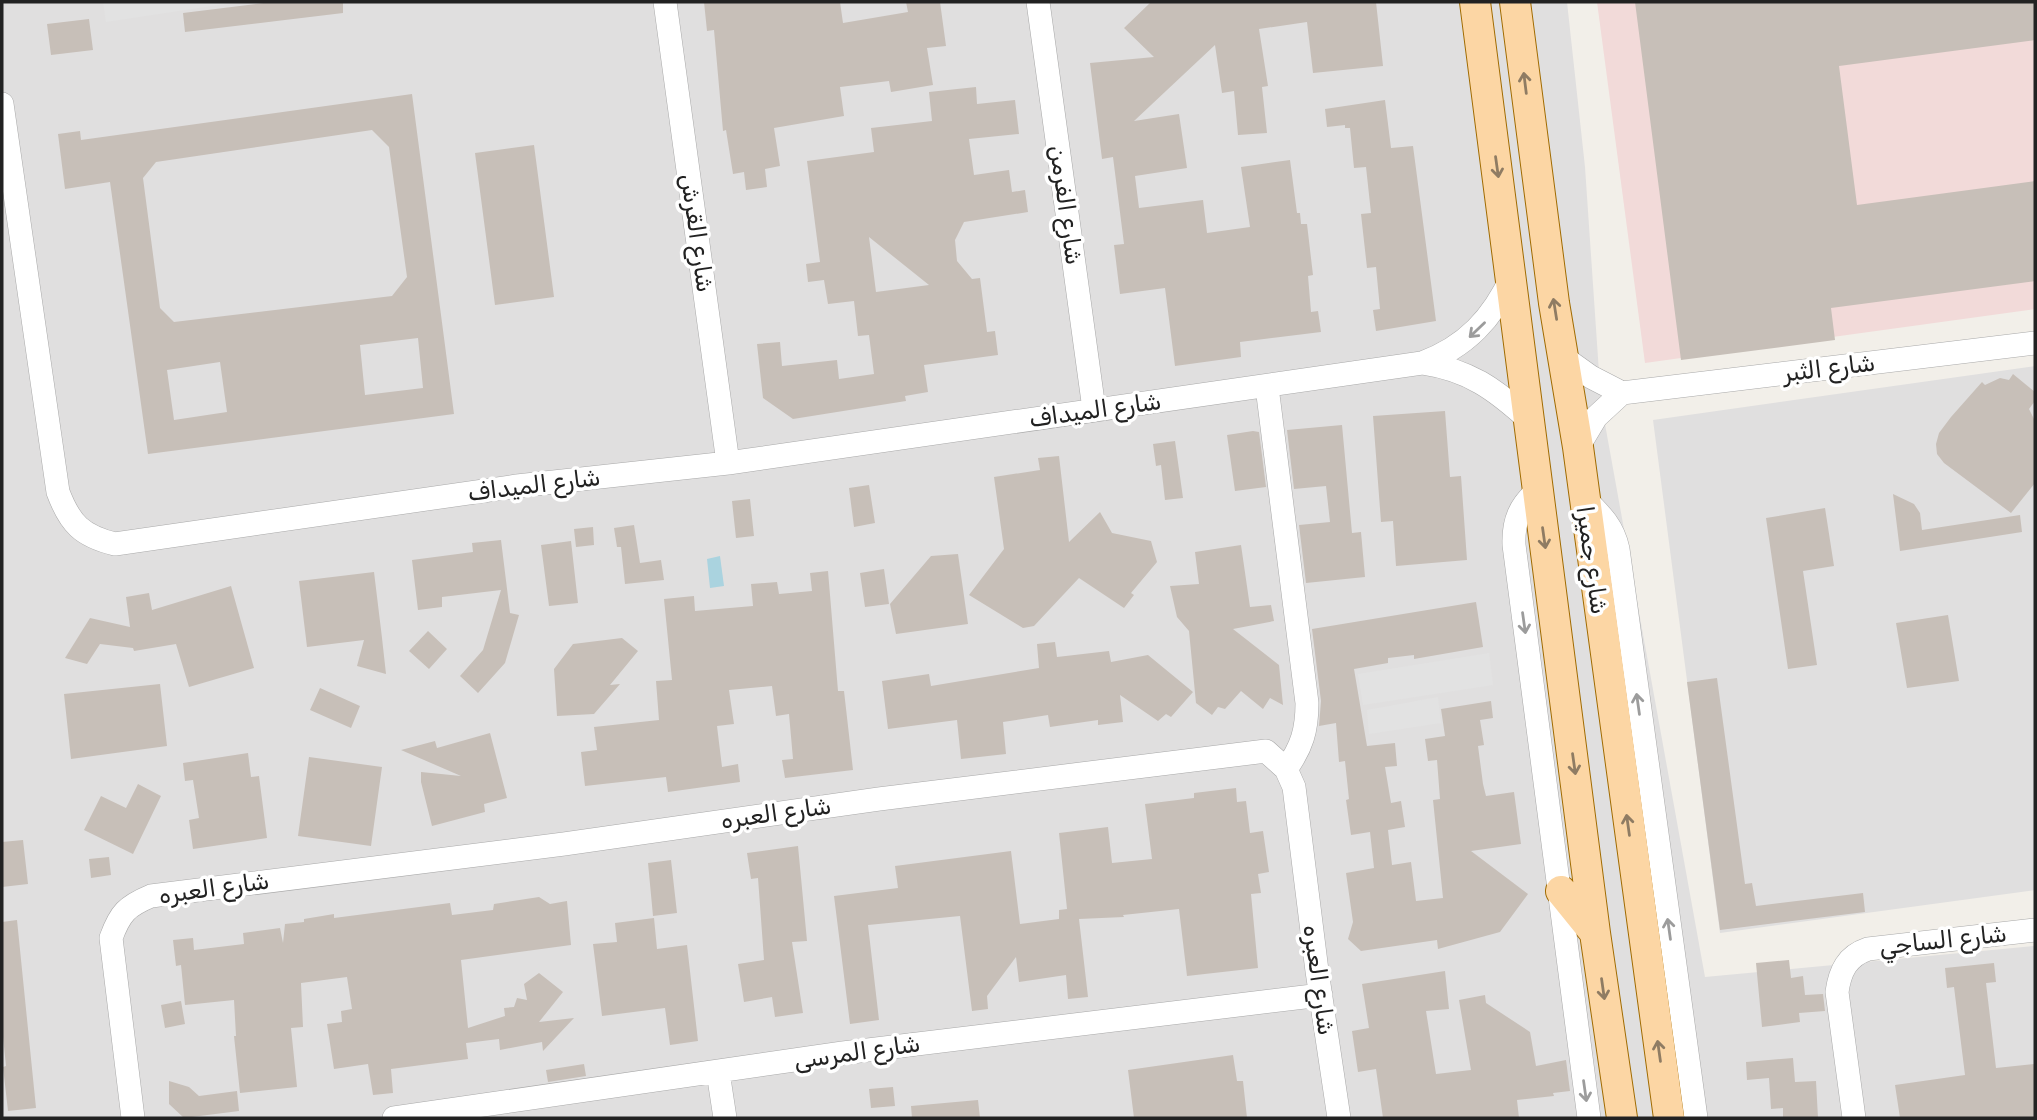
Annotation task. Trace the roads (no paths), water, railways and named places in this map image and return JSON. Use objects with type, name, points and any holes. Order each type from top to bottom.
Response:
[{"type":"main road","name":"شارع جميرا","points":[[1475,2],[1595,933],[1622,1118]]},
{"type":"main road","name":"شارع جميرا","points":[[1514,2],[1554,303],[1578,447],[1669,1118]]},
{"type":"main road","points":[[1561,891],[1595,933]]},
{"type":"street","name":"شارع القرش","points":[[666,2],[728,463]]},
{"type":"street","name":"شارع الفرمن","points":[[1038,2],[1094,409]]},
{"type":"street","name":"شارع الميداف","points":[[2,104],[58,492],[65,511],[78,528],[95,539],[115,544],[517,486],[728,463],[1422,363],[1450,351],[1470,337],[1488,319],[1502,299],[1512,276]]},
{"type":"street","name":"شارع الثبر","points":[[1622,393],[2035,343]]},
{"type":"street","points":[[1563,357],[1591,377],[1622,393],[1596,418],[1578,447]]},
{"type":"street","name":"شارع الميداف","points":[[1422,363],[1452,369],[1475,378],[1496,391],[1530,420]]},
{"type":"street","points":[[1267,387],[1307,703],[1305,734],[1299,750],[1286,769]]},
{"type":"street","points":[[1538,490],[1528,498],[1516,520],[1514,545],[1589,1118]]},
{"type":"street","points":[[1584,498],[1609,523],[1618,549],[1696,1118]]},
{"type":"street","name":"شارع العبره","points":[[132,1118],[111,938],[118,919],[132,904],[151,895],[564,844],[879,799],[1266,751],[1286,769],[1294,787],[1339,1118]]},
{"type":"street","name":"شارع الساجي","points":[[1854,1118],[1837,992],[1839,976],[1846,962],[1858,952],[1868,949],[2035,930]]},
{"type":"street","name":"شارع المرسى","points":[[394,1118],[856,1052],[1321,995]]},
{"type":"street","points":[[718,1072],[725,1118]]},
{"type":"water","points":[[720,556],[724,586],[710,588],[707,559]]}]
